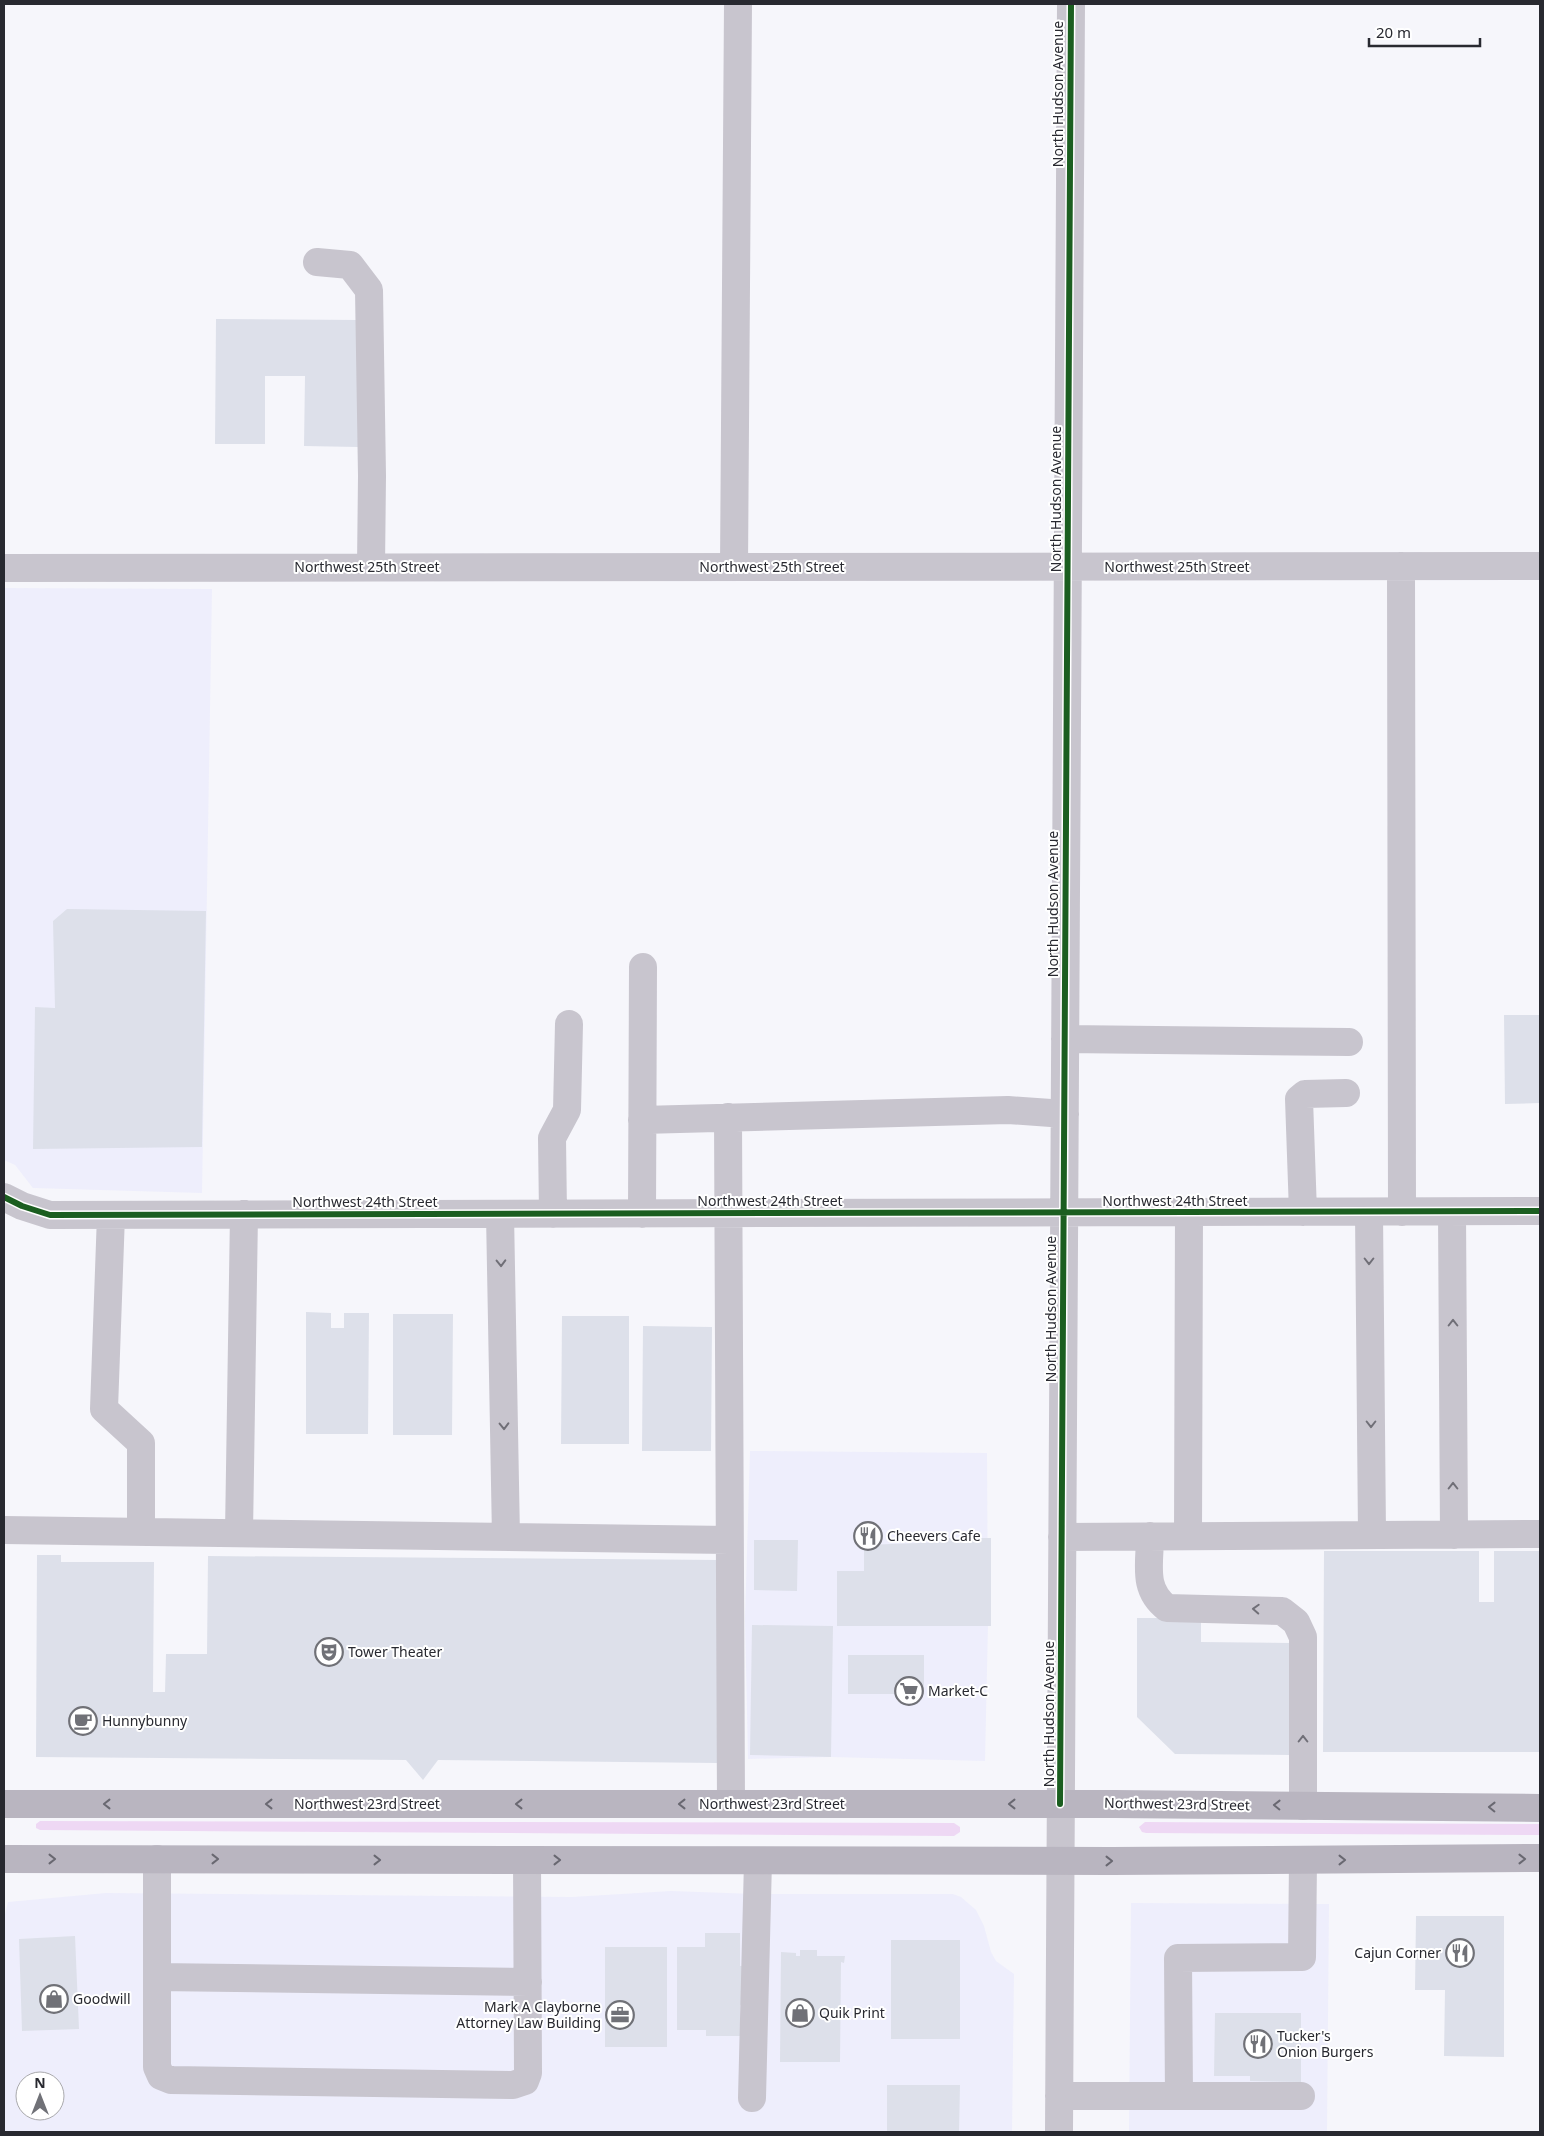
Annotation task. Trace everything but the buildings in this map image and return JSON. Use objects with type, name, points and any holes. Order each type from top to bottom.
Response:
[{"type":"main road","name":"Northwest 23rd Street","points":[[4,1804],[1060,1804],[1540,1808]]},
{"type":"main road","points":[[4,1859],[1060,1861],[1540,1858]]},
{"type":"street","points":[[734,567],[738,4]]},
{"type":"street","name":"North Hudson Avenue","points":[[1059,2132],[1071,4]]},
{"type":"street","points":[[318,262],[350,265],[369,290],[372,476],[371,567]]},
{"type":"street","points":[[1401,566],[1402,1212]]},
{"type":"street","name":"Northwest 25th Street","points":[[4,568],[1540,566]]},
{"type":"street","points":[[642,1214],[643,967]]},
{"type":"street","points":[[553,1214],[552,1138],[567,1110],[569,1024]]},
{"type":"street","points":[[1065,1039],[1349,1042]]},
{"type":"street","points":[[1303,1212],[1299,1099],[1305,1094],[1346,1093]]},
{"type":"street","points":[[642,1120],[1008,1110],[1064,1114]]},
{"type":"street","points":[[728,1117],[731,1804]]},
{"type":"street","name":"Northwest 24th Street","points":[[4,1197],[22,1206],[50,1215],[1064,1214],[1540,1211]]},
{"type":"street","points":[[1369,1212],[1372,1535]]},
{"type":"street","points":[[1452,1212],[1454,1535]]},
{"type":"street","points":[[1188,1536],[1189,1213]]},
{"type":"street","points":[[239,1533],[244,1214]]},
{"type":"street","points":[[500,1214],[506,1536]]},
{"type":"street","points":[[111,1215],[104,1409],[142,1443],[142,1532]]},
{"type":"street","points":[[4,1530],[729,1540]]},
{"type":"street","points":[[1062,1536],[1540,1534]]},
{"type":"street","points":[[1150,1536],[1150,1587],[1156,1600],[1167,1608],[1282,1611],[1296,1622],[1303,1637],[1303,1806]]},
{"type":"street","points":[[157,1859],[157,2067],[161,2076],[171,2080],[483,2085],[513,2085],[525,2081],[528,2073],[527,1860]]},
{"type":"street","points":[[1179,2096],[1178,1958],[1302,1957],[1303,1860]]},
{"type":"street","points":[[752,2098],[758,1861]]},
{"type":"street","points":[[157,1977],[528,1982]]},
{"type":"street","points":[[1059,2096],[1301,2096]]},
{"type":"shaded area","points":[[4,588],[212,589],[202,1193],[33,1188],[15,1165],[4,1160]]},
{"type":"shaded area","points":[[750,1451],[987,1453],[988,1624],[985,1761],[831,1757],[748,1759],[745,1619]]},
{"type":"shaded area","points":[[40,1821],[954,1823],[960,1827],[960,1832],[954,1836],[40,1830],[36,1828],[36,1824]]},
{"type":"shaded area","points":[[1145,1822],[1540,1824],[1540,1835],[1146,1833],[1142,1832],[1139,1827]]},
{"type":"shaded area","points":[[671,1891],[755,1894],[953,1894],[961,1897],[976,1910],[984,1926],[991,1952],[996,1961],[1014,1974],[1012,2132],[4,2132],[4,1918],[8,1902],[106,1893],[572,1897]]},
{"type":"shaded area","points":[[1131,1903],[1329,1904],[1327,2132],[1129,2132]]},
{"type":"cycle path","points":[[1060,1804],[1071,4]]},
{"type":"cycle path","points":[[4,1197],[22,1206],[50,1215],[1540,1211]]},
{"type":"place","name":"Cheevers Cafe","points":[[868,1536]]},
{"type":"place","name":"Tower Theater","points":[[329,1652]]},
{"type":"place","name":"Market-C","points":[[909,1691]]},
{"type":"place","name":"Hunnybunny","points":[[83,1721]]},
{"type":"place","name":"Cajun Corner","points":[[1460,1953]]},
{"type":"place","name":"Goodwill","points":[[54,1999]]},
{"type":"place","name":"Quik Print","points":[[800,2013]]},
{"type":"place","name":"Mark A Clayborne Attorney Law Building","points":[[620,2015]]},
{"type":"place","name":"Tucker's Onion Burgers","points":[[1258,2044]]}]
